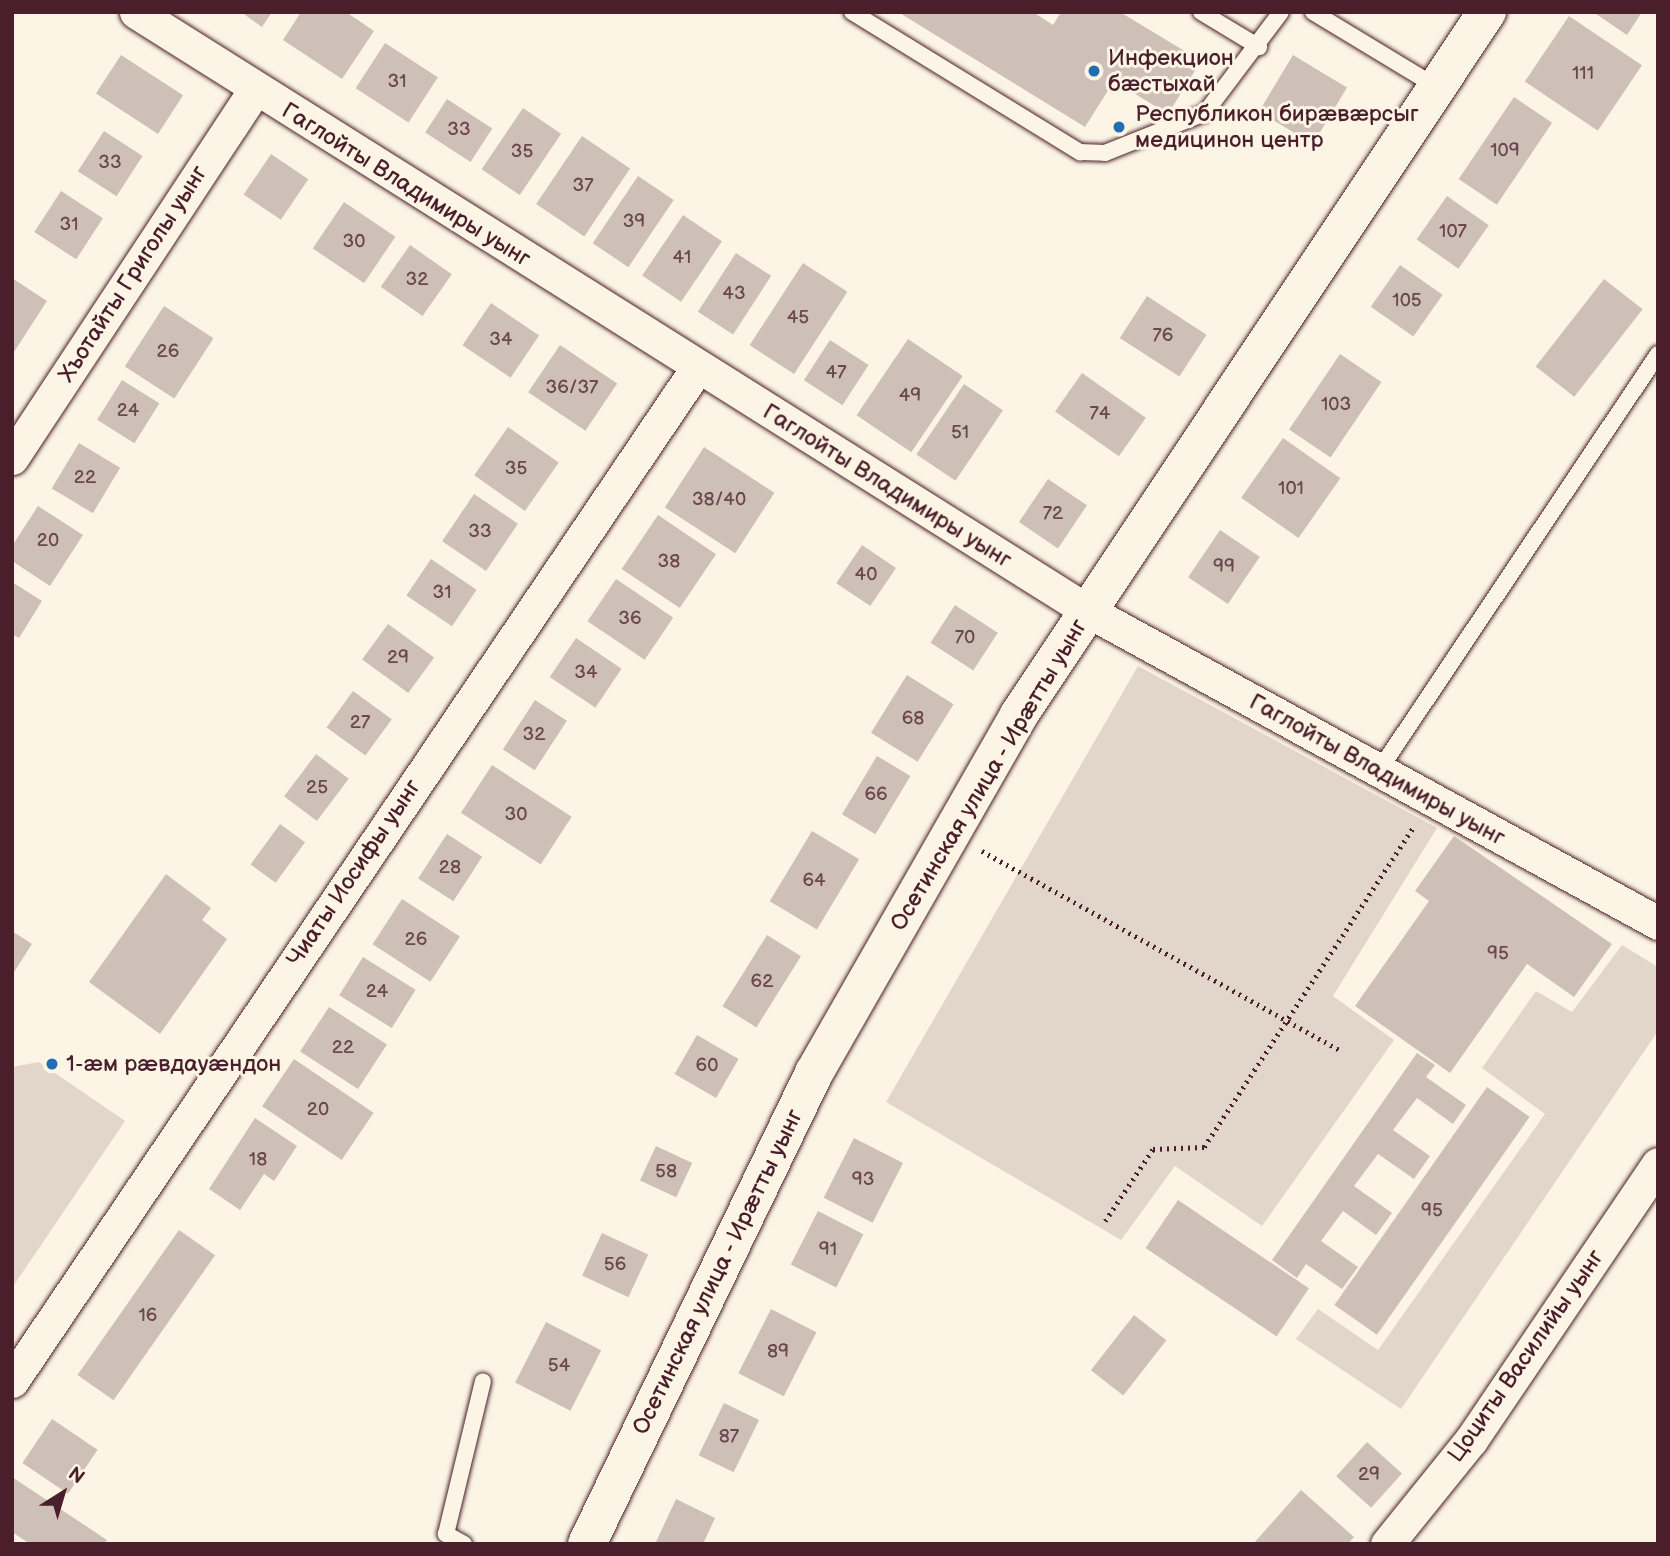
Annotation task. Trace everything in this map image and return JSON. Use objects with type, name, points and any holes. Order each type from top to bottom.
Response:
[{"type":"street","name":"Гаглойты Владимиры уынг","points":[[136,12],[254,91],[1088,611],[1658,923]]},
{"type":"street","name":"Осетинская улица - Ирæтты уынг","points":[[587,1544],[814,1073],[951,834],[1088,611],[1487,12]]},
{"type":"street","name":"Хъотайты Григолы уынг","points":[[12,458],[254,91]]},
{"type":"street","name":"Чиаты Иосифы уынг","points":[[12,1381],[697,368]]},
{"type":"street","name":"Цоциты Василийы уынг","points":[[1387,1544],[1471,1440],[1658,1164]]},
{"type":"lane","points":[[852,12],[1080,152],[1105,153],[1205,113],[1259,47],[1281,12]]},
{"type":"lane","points":[[1201,12],[1259,47]]},
{"type":"lane","points":[[1313,12],[1437,87]]},
{"type":"lane","points":[[1378,772],[1658,354]]},
{"type":"lane","points":[[464,1544],[446,1534],[483,1381]]},
{"type":"path","points":[[1105,1222],[1153,1149],[1204,1147],[1284,1019],[1431,800]]},
{"type":"path","points":[[951,834],[1342,1051]]},
{"type":"shaded area","points":[[1138,666],[1437,828],[1333,996],[1394,1040],[1262,1226],[1175,1166],[1121,1240],[886,1102]]},
{"type":"shaded area","points":[[1622,945],[1658,967],[1658,1031],[1401,1409],[1296,1339],[1318,1309],[1378,1350],[1545,1114],[1482,1068],[1536,991],[1572,1012]]},
{"type":"shaded area","points":[[39,1062],[125,1121],[12,1288],[12,1067]]},
{"type":"building","points":[[241,12],[272,12],[262,27]]},
{"type":"building","points":[[301,12],[346,12],[374,31],[342,79],[283,40]]},
{"type":"building","name":"Инфекцион бæстыхай","points":[[898,12],[1033,12],[1053,25],[1061,12],[1120,12],[1201,61],[1168,114],[1114,81],[1085,127]]},
{"type":"building","points":[[1593,12],[1642,12],[1627,35]]},
{"type":"building","points":[[1569,16],[1642,65],[1598,131],[1525,81]]},
{"type":"building","points":[[385,43],[438,77],[408,123],[356,88]]},
{"type":"building","points":[[121,55],[183,95],[158,134],[96,94]]},
{"type":"building","points":[[1293,55],[1347,87],[1313,144],[1259,112]]},
{"type":"building","points":[[1514,97],[1552,123],[1497,205],[1459,179]]},
{"type":"building","points":[[447,99],[492,128],[471,162],[425,133]]},
{"type":"building","points":[[523,108],[561,134],[520,195],[482,169]]},
{"type":"building","points":[[104,131],[143,156],[116,196],[78,171]]},
{"type":"building","points":[[582,136],[630,168],[584,236],[536,204]]},
{"type":"building","points":[[271,154],[308,179],[281,220],[244,195]]},
{"type":"building","points":[[638,176],[674,200],[628,267],[593,243]]},
{"type":"building","points":[[61,191],[103,218],[76,259],[34,232]]},
{"type":"building","points":[[1447,196],[1489,225],[1458,269],[1417,239]]},
{"type":"building","points":[[344,202],[395,237],[364,283],[313,248]]},
{"type":"building","points":[[683,215],[722,241],[681,302],[642,276]]},
{"type":"building","points":[[410,245],[452,274],[423,316],[381,287]]},
{"type":"building","points":[[736,253],[771,276],[733,335],[698,312]]},
{"type":"building","points":[[803,263],[847,292],[794,374],[750,345]]},
{"type":"building","points":[[1400,265],[1443,295],[1413,337],[1371,307]]},
{"type":"building","points":[[12,278],[47,301],[12,355]]},
{"type":"building","points":[[1604,279],[1643,309],[1574,397],[1536,366]]},
{"type":"building","points":[[1147,296],[1207,335],[1179,377],[1120,338]]},
{"type":"building","points":[[491,303],[539,335],[511,378],[462,345]]},
{"type":"building","points":[[164,306],[213,338],[174,399],[125,366]]},
{"type":"building","points":[[908,339],[963,376],[911,452],[857,415]]},
{"type":"building","points":[[830,340],[869,365],[842,405],[804,380]]},
{"type":"building","points":[[560,345],[617,384],[585,431],[528,392]]},
{"type":"building","points":[[1340,354],[1381,382],[1331,457],[1289,429]]},
{"type":"building","points":[[1082,373],[1146,418],[1119,456],[1055,412]]},
{"type":"building","points":[[122,380],[159,403],[134,443],[97,420]]},
{"type":"building","points":[[964,384],[1003,410],[955,481],[916,454]]},
{"type":"building","points":[[508,427],[559,463],[525,511],[474,475]]},
{"type":"building","points":[[1283,438],[1340,478],[1298,538],[1241,498]]},
{"type":"building","points":[[79,443],[120,468],[93,513],[52,488]]},
{"type":"building","points":[[704,447],[774,493],[735,553],[665,507]]},
{"type":"building","points":[[1048,479],[1087,505],[1058,548],[1019,522]]},
{"type":"building","points":[[474,494],[518,524],[486,571],[442,541]]},
{"type":"building","points":[[38,506],[83,535],[50,586],[12,561],[12,546]]},
{"type":"building","points":[[658,515],[716,554],[680,608],[622,569]]},
{"type":"building","points":[[1220,530],[1260,557],[1228,604],[1188,577]]},
{"type":"building","points":[[862,545],[896,568],[870,606],[836,583]]},
{"type":"building","points":[[431,559],[477,590],[452,626],[406,595]]},
{"type":"building","points":[[616,579],[673,618],[645,660],[587,621]]},
{"type":"building","points":[[12,582],[42,601],[19,638],[12,634]]},
{"type":"building","points":[[955,605],[998,633],[973,671],[930,643]]},
{"type":"building","points":[[388,624],[434,658],[408,693],[362,660]]},
{"type":"building","points":[[576,638],[622,669],[595,708],[550,677]]},
{"type":"building","points":[[907,675],[954,704],[918,762],[871,733]]},
{"type":"building","points":[[353,691],[392,719],[365,756],[327,727]]},
{"type":"building","points":[[535,700],[567,721],[535,770],[503,749]]},
{"type":"building","points":[[316,754],[349,779],[317,821],[284,796]]},
{"type":"building","points":[[877,756],[910,776],[875,834],[842,814]]},
{"type":"building","points":[[492,765],[572,817],[541,865],[461,813]]},
{"type":"building","points":[[280,824],[305,842],[276,883],[251,864]]},
{"type":"building","points":[[812,831],[859,859],[817,930],[770,901]]},
{"type":"building","points":[[447,834],[482,857],[453,901],[418,878]]},
{"type":"building","points":[[1454,836],[1612,944],[1574,997],[1527,964],[1450,1073],[1355,1006],[1429,901],[1415,891]]},
{"type":"building","points":[[166,874],[211,908],[202,920],[227,939],[160,1034],[89,982]]},
{"type":"building","points":[[402,899],[460,937],[430,982],[373,944]]},
{"type":"building","points":[[12,931],[32,944],[12,975]]},
{"type":"building","points":[[767,935],[801,956],[756,1027],[722,1006]]},
{"type":"building","points":[[363,957],[416,990],[392,1028],[339,995]]},
{"type":"building","points":[[329,1007],[387,1045],[358,1089],[300,1051]]},
{"type":"building","points":[[697,1035],[739,1059],[716,1098],[674,1074]]},
{"type":"building","points":[[1417,1053],[1435,1065],[1426,1077],[1466,1105],[1453,1124],[1417,1098],[1393,1130],[1430,1156],[1414,1179],[1378,1154],[1354,1186],[1392,1213],[1376,1235],[1343,1211],[1321,1241],[1358,1267],[1342,1289],[1306,1264],[1297,1278],[1272,1260]]},
{"type":"building","points":[[294,1059],[374,1113],[342,1160],[262,1106]]},
{"type":"building","points":[[1487,1087],[1530,1117],[1377,1335],[1334,1305]]},
{"type":"building","points":[[255,1118],[297,1146],[274,1181],[264,1174],[240,1210],[209,1189]]},
{"type":"building","points":[[854,1138],[903,1163],[873,1223],[824,1198]]},
{"type":"building","points":[[656,1146],[692,1163],[676,1197],[640,1180]]},
{"type":"building","points":[[1178,1200],[1309,1288],[1277,1336],[1146,1248]]},
{"type":"building","points":[[818,1211],[863,1234],[836,1288],[791,1264]]},
{"type":"building","points":[[179,1230],[215,1255],[114,1400],[77,1375]]},
{"type":"building","points":[[602,1233],[648,1255],[628,1297],[582,1276]]},
{"type":"building","points":[[771,1309],[816,1332],[784,1396],[738,1373]]},
{"type":"building","points":[[1134,1315],[1166,1340],[1123,1395],[1091,1370]]},
{"type":"building","points":[[546,1322],[601,1350],[570,1411],[515,1383]]},
{"type":"building","points":[[724,1403],[759,1420],[734,1472],[699,1455]]},
{"type":"building","points":[[52,1419],[98,1450],[68,1494],[22,1463]]},
{"type":"building","points":[[1367,1442],[1402,1473],[1371,1508],[1336,1476]]},
{"type":"building","points":[[12,1477],[107,1540],[104,1544],[30,1544],[12,1532]]},
{"type":"building","points":[[1301,1490],[1354,1537],[1348,1544],[1253,1544]]},
{"type":"building","points":[[676,1499],[715,1518],[703,1544],[655,1544]]},
{"type":"place","name":"Инфекцион бæстыхай","points":[[1094,71]]},
{"type":"place","name":"Республикон бирæвæрсыг медицинон центр","points":[[1119,127]]},
{"type":"place","name":"1-æм рӕвдауӕндон","points":[[52,1064]]}]
